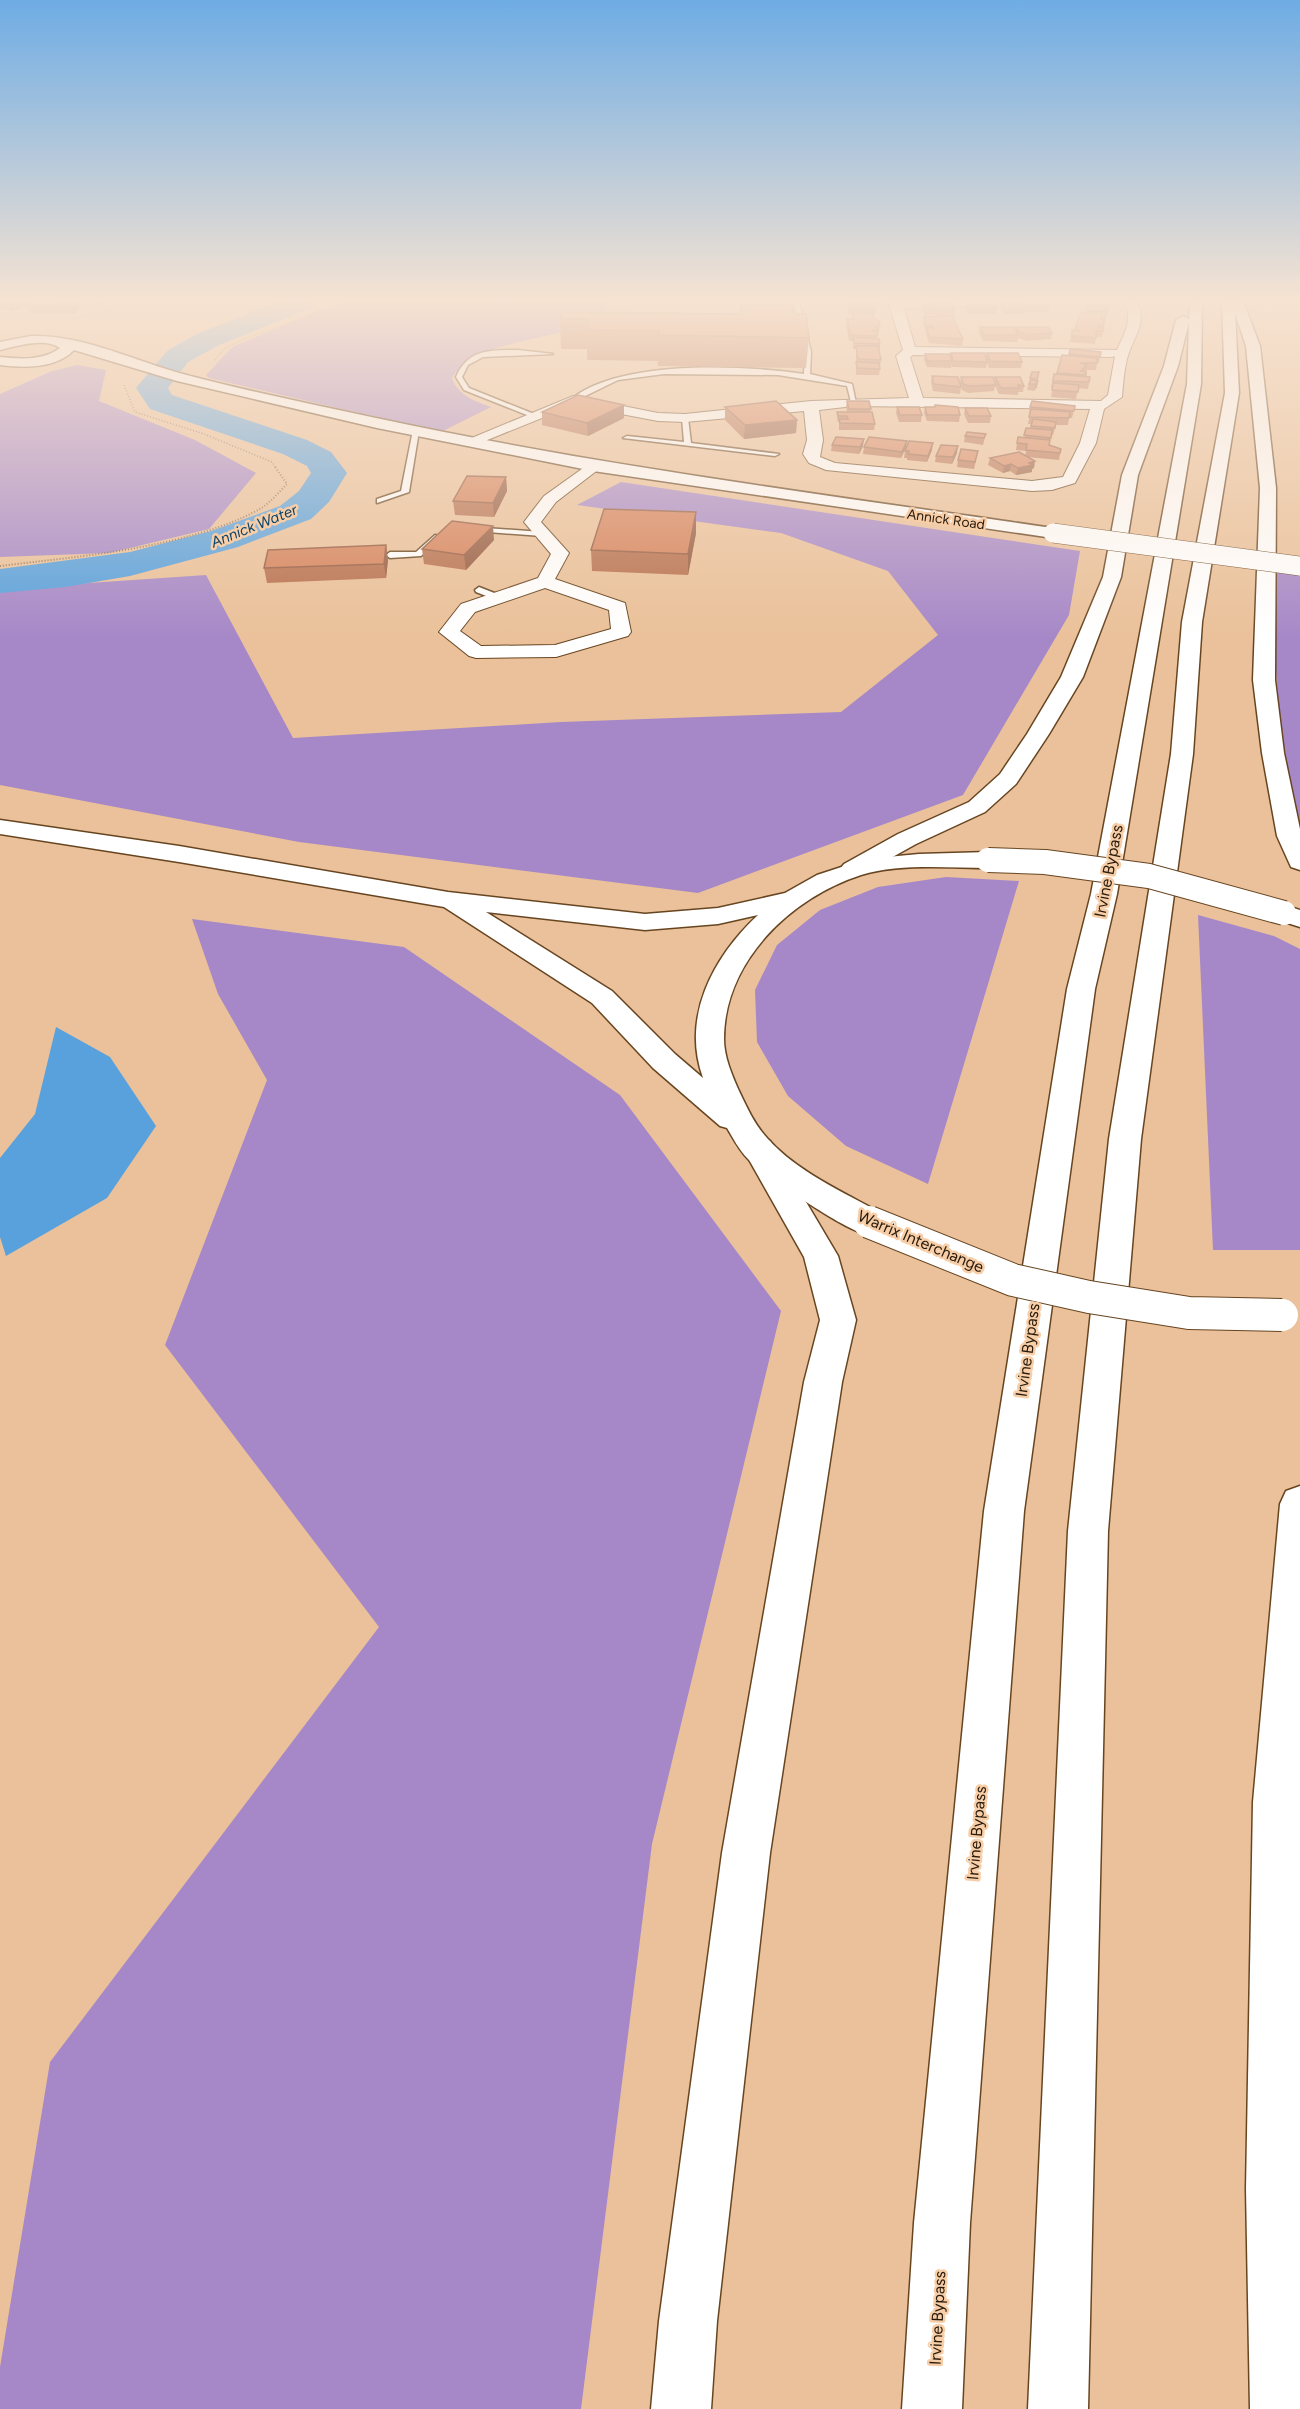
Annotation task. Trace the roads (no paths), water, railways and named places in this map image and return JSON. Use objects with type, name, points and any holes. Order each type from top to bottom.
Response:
[{"type":"main road","name":"Annick Road","points":[[338,413],[593,466],[1300,567]]},
{"type":"main road","points":[[853,869],[907,839],[977,807],[1008,779],[1066,687],[1112,577],[1130,475],[1153,413]]},
{"type":"main road","name":"Irvine Bypass","points":[[932,2409],[942,2223],[1004,1511],[1066,1078],[1082,990],[1104,894],[1190,413]]},
{"type":"main road","points":[[1058,2409],[1088,1531],[1125,1139],[1182,754],[1192,622],[1228,413]]},
{"type":"main road","points":[[1260,413],[1268,488],[1264,680],[1289,836],[1300,862]]},
{"type":"main road","points":[[0,827],[179,854],[448,900],[645,922],[718,916],[789,900]]},
{"type":"main road","name":"Warrix Interchange","points":[[1291,1314],[1190,1313],[1089,1297],[1013,1280],[869,1222],[819,1192],[750,1138],[719,1080],[709,1040],[718,987],[744,944],[789,900],[819,883],[853,869],[943,861],[1045,862],[1149,876],[1292,916]]},
{"type":"main road","points":[[448,900],[602,997],[664,1061],[750,1138],[821,1256],[838,1320],[823,1382],[746,1853],[690,2309],[681,2409]]},
{"type":"main road","points":[[1280,2409],[1274,2189],[1276,1802],[1300,1504]]},
{"type":"street","points":[[470,442],[536,413]]},
{"type":"street","points":[[640,413],[686,418],[730,413]]},
{"type":"street","points":[[812,413],[815,440],[811,454],[814,460],[832,467],[1032,486],[1052,485],[1069,480],[1088,443],[1096,413]]},
{"type":"street","points":[[545,582],[560,553],[532,522],[550,499],[593,466]]},
{"type":"street","points":[[545,582],[618,607],[621,632],[556,651],[476,652],[449,632],[468,608],[545,582]]},
{"type":"lane","points":[[528,413],[532,415]]},
{"type":"lane","points":[[686,418],[688,445]]},
{"type":"lane","points":[[380,501],[405,492],[415,431]]},
{"type":"lane","points":[[627,438],[775,454]]},
{"type":"lane","points":[[466,529],[542,534]]},
{"type":"lane","points":[[390,555],[418,554],[445,530]]},
{"type":"lane","points":[[479,590],[498,598]]},
{"type":"water","points":[[56,1027],[110,1057],[156,1126],[107,1198],[6,1256],[0,1237],[0,1158],[35,1114]]},
{"type":"waterway","name":"Annick Water","points":[[0,581],[98,570],[162,557],[224,539],[294,514],[308,503],[329,473],[319,459],[295,447],[195,413]]}]
